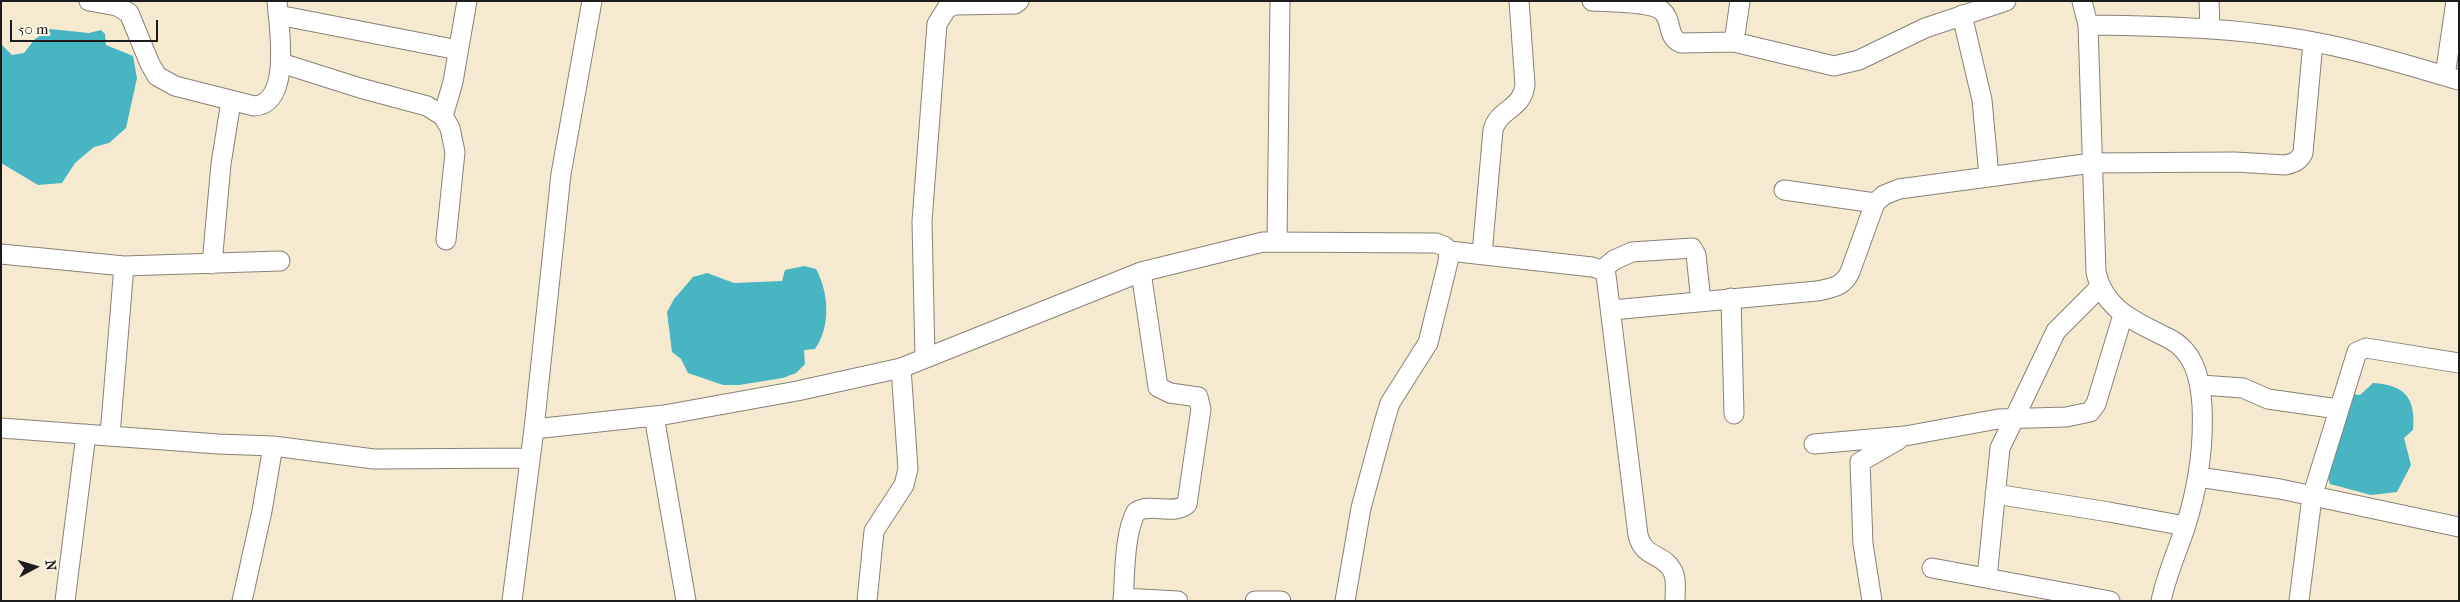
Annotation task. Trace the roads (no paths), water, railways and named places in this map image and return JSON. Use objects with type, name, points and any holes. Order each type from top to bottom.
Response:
[{"type":"street","points":[[90,1],[132,5],[130,13],[150,64],[157,76],[175,86],[254,106],[265,104],[270,100],[277,85],[281,63],[278,8],[458,50]]},
{"type":"street","points":[[443,116],[453,82],[467,1]]},
{"type":"street","points":[[512,601],[534,429],[561,174],[592,1]]},
{"type":"street","points":[[925,358],[922,221],[937,24],[946,8],[956,5],[1015,4],[1019,1]]},
{"type":"street","points":[[1277,242],[1280,1]]},
{"type":"street","points":[[1482,254],[1492,130],[1495,122],[1519,103],[1524,95],[1525,85],[1519,1]]},
{"type":"street","points":[[1592,1],[1651,6],[1662,10],[1666,16],[1671,35],[1675,41],[1680,43],[1734,42],[1834,66],[1859,60],[1900,39],[1962,15],[2006,1]]},
{"type":"street","points":[[1734,42],[1740,1]]},
{"type":"street","points":[[2082,1],[2088,25],[2096,272],[2099,288],[2123,315],[2179,344],[2194,363],[2201,385],[2203,433],[2198,478],[2186,526],[2161,601]]},
{"type":"street","points":[[2210,1],[2210,28]]},
{"type":"street","points":[[2088,25],[2210,28],[2312,42],[2369,54],[2452,78],[2456,1]]},
{"type":"street","points":[[1962,15],[1982,100],[1989,176]]},
{"type":"street","points":[[1612,310],[1817,291],[1836,287],[1846,282],[1875,203],[1884,195],[1899,189],[2092,163],[2234,162],[2293,164],[2300,160],[2303,153],[2312,42]]},
{"type":"street","points":[[281,63],[360,88],[427,106],[443,116],[450,128],[456,152],[446,240]]},
{"type":"street","points":[[212,264],[221,164],[231,101]]},
{"type":"street","points":[[1784,190],[1875,203]]},
{"type":"street","points":[[534,429],[654,416],[797,391],[901,368],[1141,272],[1263,242],[1436,243],[1444,246],[1449,251],[1602,270],[1606,275],[1612,310],[1638,535],[1643,549],[1668,564],[1673,570],[1676,583],[1675,601]]},
{"type":"street","points":[[1602,270],[1614,260],[1632,252],[1692,248],[1696,255],[1701,301]]},
{"type":"street","points":[[1345,601],[1361,508],[1384,422],[1390,403],[1428,343],[1449,251]]},
{"type":"street","points":[[1,254],[124,266],[280,261]]},
{"type":"street","points":[[110,435],[124,266]]},
{"type":"street","points":[[1141,272],[1158,387],[1170,393],[1198,397],[1201,402],[1201,409],[1187,504],[1178,509],[1149,508],[1136,512],[1133,518],[1126,559],[1123,599],[1178,601]]},
{"type":"street","points":[[1987,578],[2000,448],[2056,331],[2099,288]]},
{"type":"street","points":[[1731,298],[1734,414]]},
{"type":"street","points":[[1814,444],[1906,436],[1980,421],[2066,417],[2090,412],[2096,404],[2123,315]]},
{"type":"street","points":[[2299,601],[2312,497],[2353,362],[2361,348],[2459,363]]},
{"type":"street","points":[[866,601],[874,530],[904,485],[908,469],[901,368]]},
{"type":"street","points":[[2201,385],[2243,388],[2268,399],[2338,409]]},
{"type":"street","points":[[654,416],[686,601]]},
{"type":"street","points":[[1,428],[218,444],[273,446],[374,459],[530,458]]},
{"type":"street","points":[[65,601],[86,434]]},
{"type":"street","points":[[1872,601],[1863,544],[1860,462],[1906,436]]},
{"type":"street","points":[[242,601],[262,512],[273,446]]},
{"type":"street","points":[[2198,478],[2271,488],[2459,527]]},
{"type":"street","points":[[1996,494],[2186,526]]},
{"type":"street","points":[[1932,568],[2110,601]]},
{"type":"street","points":[[1255,601],[1281,601]]},
{"type":"water","points":[[50,29],[89,33],[101,30],[105,34],[106,45],[133,56],[137,78],[126,128],[109,143],[94,147],[75,163],[62,183],[38,185],[1,163],[1,44],[12,55],[24,53],[35,39]]},
{"type":"water","points":[[804,266],[816,269],[820,278],[826,299],[826,320],[824,330],[815,349],[804,350],[805,364],[796,373],[783,378],[739,385],[723,385],[688,373],[681,359],[672,352],[667,312],[674,299],[693,277],[707,273],[734,283],[782,281],[785,270]]},
{"type":"water","points":[[2373,383],[2393,387],[2401,390],[2406,395],[2413,409],[2413,430],[2404,438],[2411,465],[2397,492],[2371,495],[2330,484],[2325,470],[2353,394],[2360,395]]}]
